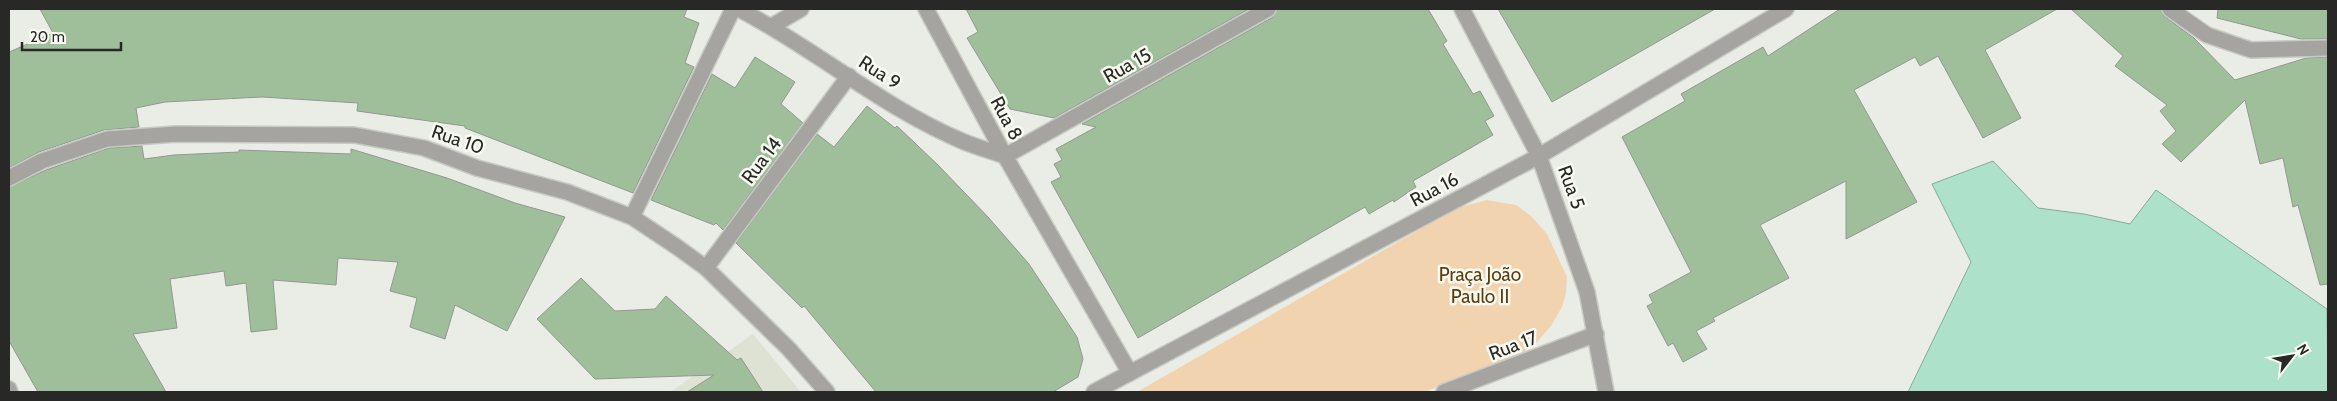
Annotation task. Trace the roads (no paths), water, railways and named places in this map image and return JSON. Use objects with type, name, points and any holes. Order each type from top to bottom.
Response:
[{"type":"street","points":[[632,217],[733,9]]},
{"type":"street","name":"Rua 9","points":[[739,9],[772,26],[909,115],[962,142],[1005,156]]},
{"type":"street","points":[[772,26],[801,9]]},
{"type":"street","name":"Rua 8","points":[[926,9],[1005,156],[1130,373]]},
{"type":"street","name":"Rua 15","points":[[1005,156],[1268,9]]},
{"type":"street","name":"Rua 5","points":[[1462,9],[1539,156],[1587,292],[1606,392]]},
{"type":"street","name":"Rua 16","points":[[1094,392],[1539,156],[1786,9]]},
{"type":"street","points":[[2170,9],[2207,35],[2251,50],[2328,48]]},
{"type":"street","name":"Rua 14","points":[[706,268],[849,76]]},
{"type":"street","name":"Rua 10","points":[[9,178],[42,161],[107,139],[176,134],[354,135],[424,148],[477,168],[567,192],[632,217],[677,246],[706,268],[789,349],[827,392]]},
{"type":"street","name":"Rua 17","points":[[1444,392],[1596,334]]},
{"type":"park label","name":"Praça João Paulo II","points":[[1480,285]]}]
